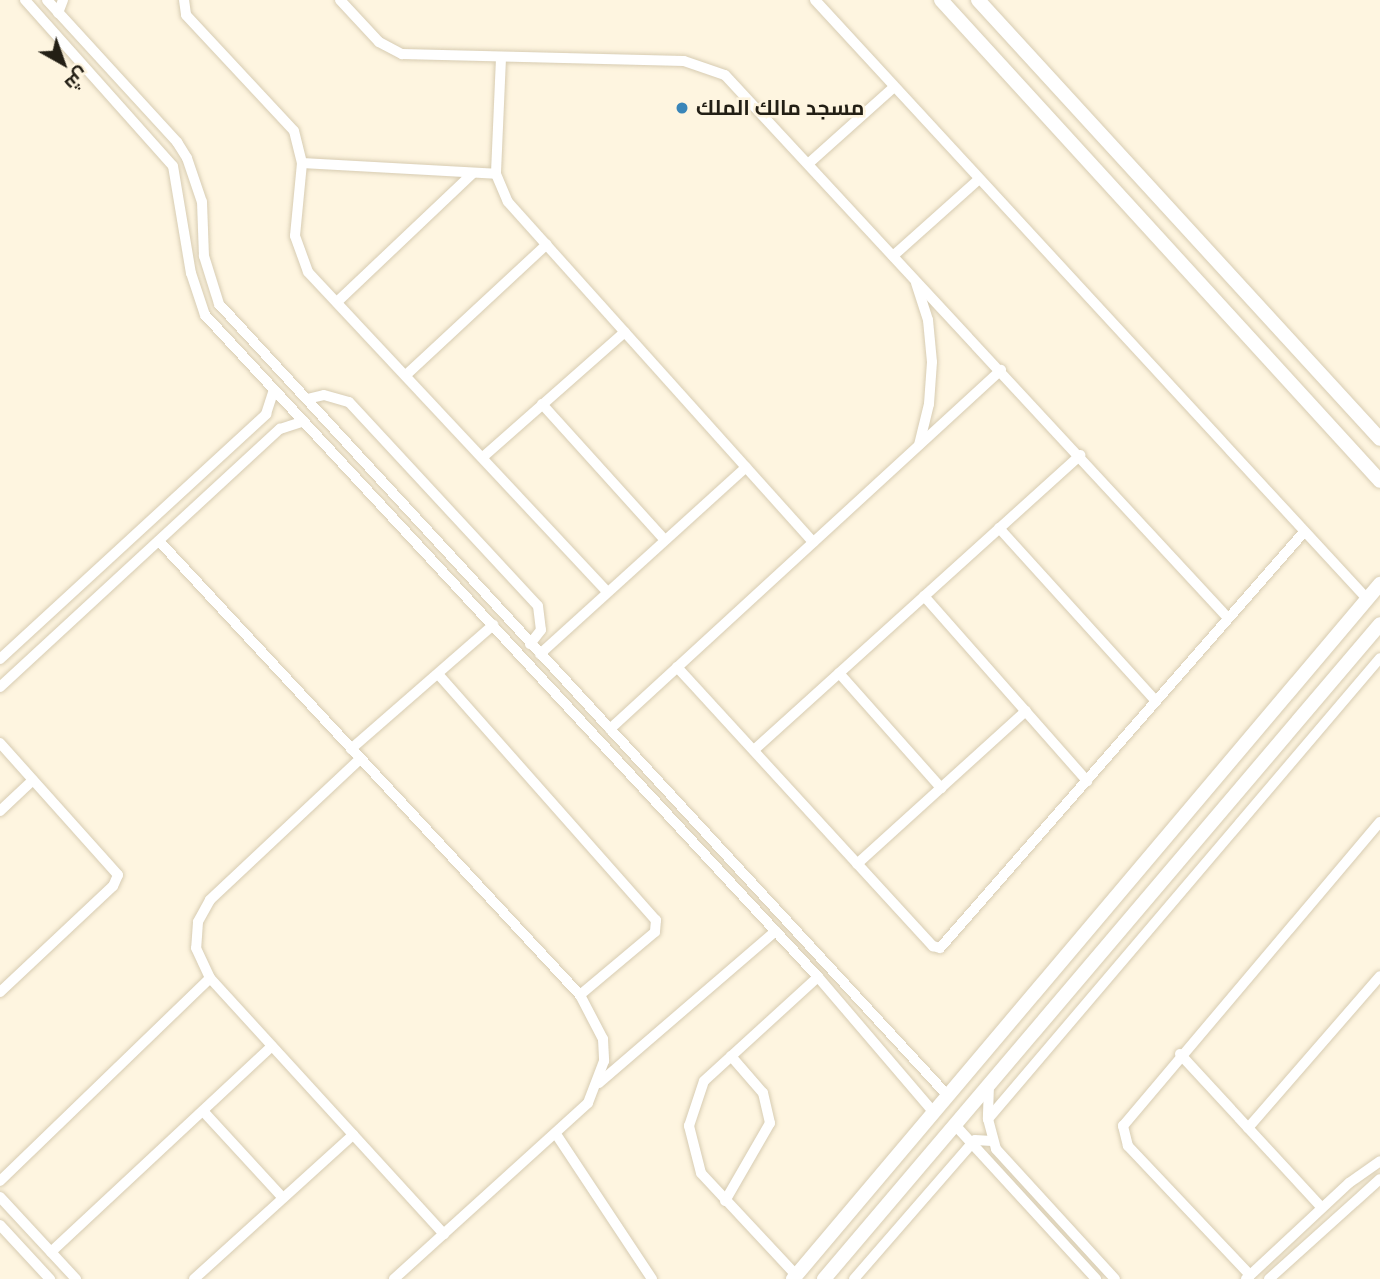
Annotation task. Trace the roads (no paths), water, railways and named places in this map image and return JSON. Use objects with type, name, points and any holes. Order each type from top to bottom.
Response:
[{"type":"street","points":[[25,0],[110,91],[173,166],[191,273],[205,315],[818,976],[894,1063],[933,1114]]},
{"type":"street","points":[[47,0],[177,142],[187,158],[201,202],[204,256],[219,304],[948,1096]]},
{"type":"street","points":[[58,13],[64,0]]},
{"type":"street","points":[[184,0],[186,15],[294,131],[302,163],[295,236],[299,254],[337,302],[607,592]]},
{"type":"street","points":[[340,0],[379,42],[402,54],[706,64],[725,75],[1080,455],[1228,618]]},
{"type":"street","points":[[815,0],[1368,600]]},
{"type":"street","points":[[941,0],[1380,481]]},
{"type":"street","points":[[978,0],[1380,439]]},
{"type":"street","points":[[501,58],[496,174],[508,202],[813,542]]},
{"type":"street","points":[[110,91],[120,82]]},
{"type":"street","points":[[808,164],[894,87]]},
{"type":"street","points":[[302,163],[496,174]]},
{"type":"street","points":[[337,302],[474,173]]},
{"type":"street","points":[[893,256],[979,178]]},
{"type":"street","points":[[407,375],[547,244]]},
{"type":"street","points":[[915,280],[928,320],[932,362],[919,445]]},
{"type":"street","points":[[482,457],[625,332]]},
{"type":"street","points":[[610,729],[1001,370]]},
{"type":"street","points":[[0,659],[266,414],[274,390]]},
{"type":"street","points":[[307,399],[324,395],[349,402],[538,606],[541,629],[530,644]]},
{"type":"street","points":[[542,404],[665,540]]},
{"type":"street","points":[[0,687],[281,429],[304,421]]},
{"type":"street","points":[[754,750],[1080,455]]},
{"type":"street","points":[[540,654],[746,467]]},
{"type":"street","points":[[999,528],[1156,701]]},
{"type":"street","points":[[677,667],[933,946],[943,947],[1304,532]]},
{"type":"street","points":[[159,541],[580,995],[603,1039],[599,1083]]},
{"type":"street","points":[[463,592],[474,582]]},
{"type":"street","points":[[818,976],[704,1081],[689,1126],[701,1173],[794,1277],[1380,584]]},
{"type":"street","points":[[924,596],[1087,780]]},
{"type":"street","points":[[824,1279],[1380,624]]},
{"type":"street","points":[[352,749],[493,625]]},
{"type":"street","points":[[988,1119],[1380,658]]},
{"type":"street","points":[[839,673],[941,788]]},
{"type":"street","points":[[438,674],[656,920],[655,932],[580,995]]},
{"type":"street","points":[[857,863],[1026,711]]},
{"type":"street","points":[[0,743],[116,869],[117,881],[0,992]]},
{"type":"street","points":[[360,759],[205,907],[196,931],[196,948],[210,978],[444,1234]]},
{"type":"street","points":[[0,811],[33,780]]},
{"type":"street","points":[[1380,822],[1125,1118],[1125,1141],[1248,1277],[1322,1208],[1380,1161]]},
{"type":"street","points":[[394,1279],[556,1134],[588,1103],[599,1083],[776,931]]},
{"type":"street","points":[[1248,1128],[1380,976]]},
{"type":"street","points":[[0,1181],[210,978]]},
{"type":"street","points":[[51,1252],[272,1046]]},
{"type":"street","points":[[894,1063],[906,1053]]},
{"type":"street","points":[[1180,1054],[1322,1208]]},
{"type":"street","points":[[725,1201],[770,1123],[763,1093],[731,1056]]},
{"type":"street","points":[[989,1084],[988,1119],[992,1141],[1006,1162],[1108,1277]]},
{"type":"street","points":[[203,1111],[283,1198]]},
{"type":"street","points":[[956,1125],[1096,1279]]},
{"type":"street","points":[[556,1134],[652,1279]]},
{"type":"street","points":[[201,1277],[353,1135]]},
{"type":"street","points":[[854,1279],[971,1143],[984,1137],[992,1141]]},
{"type":"street","points":[[1269,1279],[1380,1179]]},
{"type":"street","points":[[0,1197],[76,1279]]},
{"type":"street","points":[[0,1225],[50,1279]]},
{"type":"place","name":"مسجد مالك الملك","points":[[682,108]]}]
